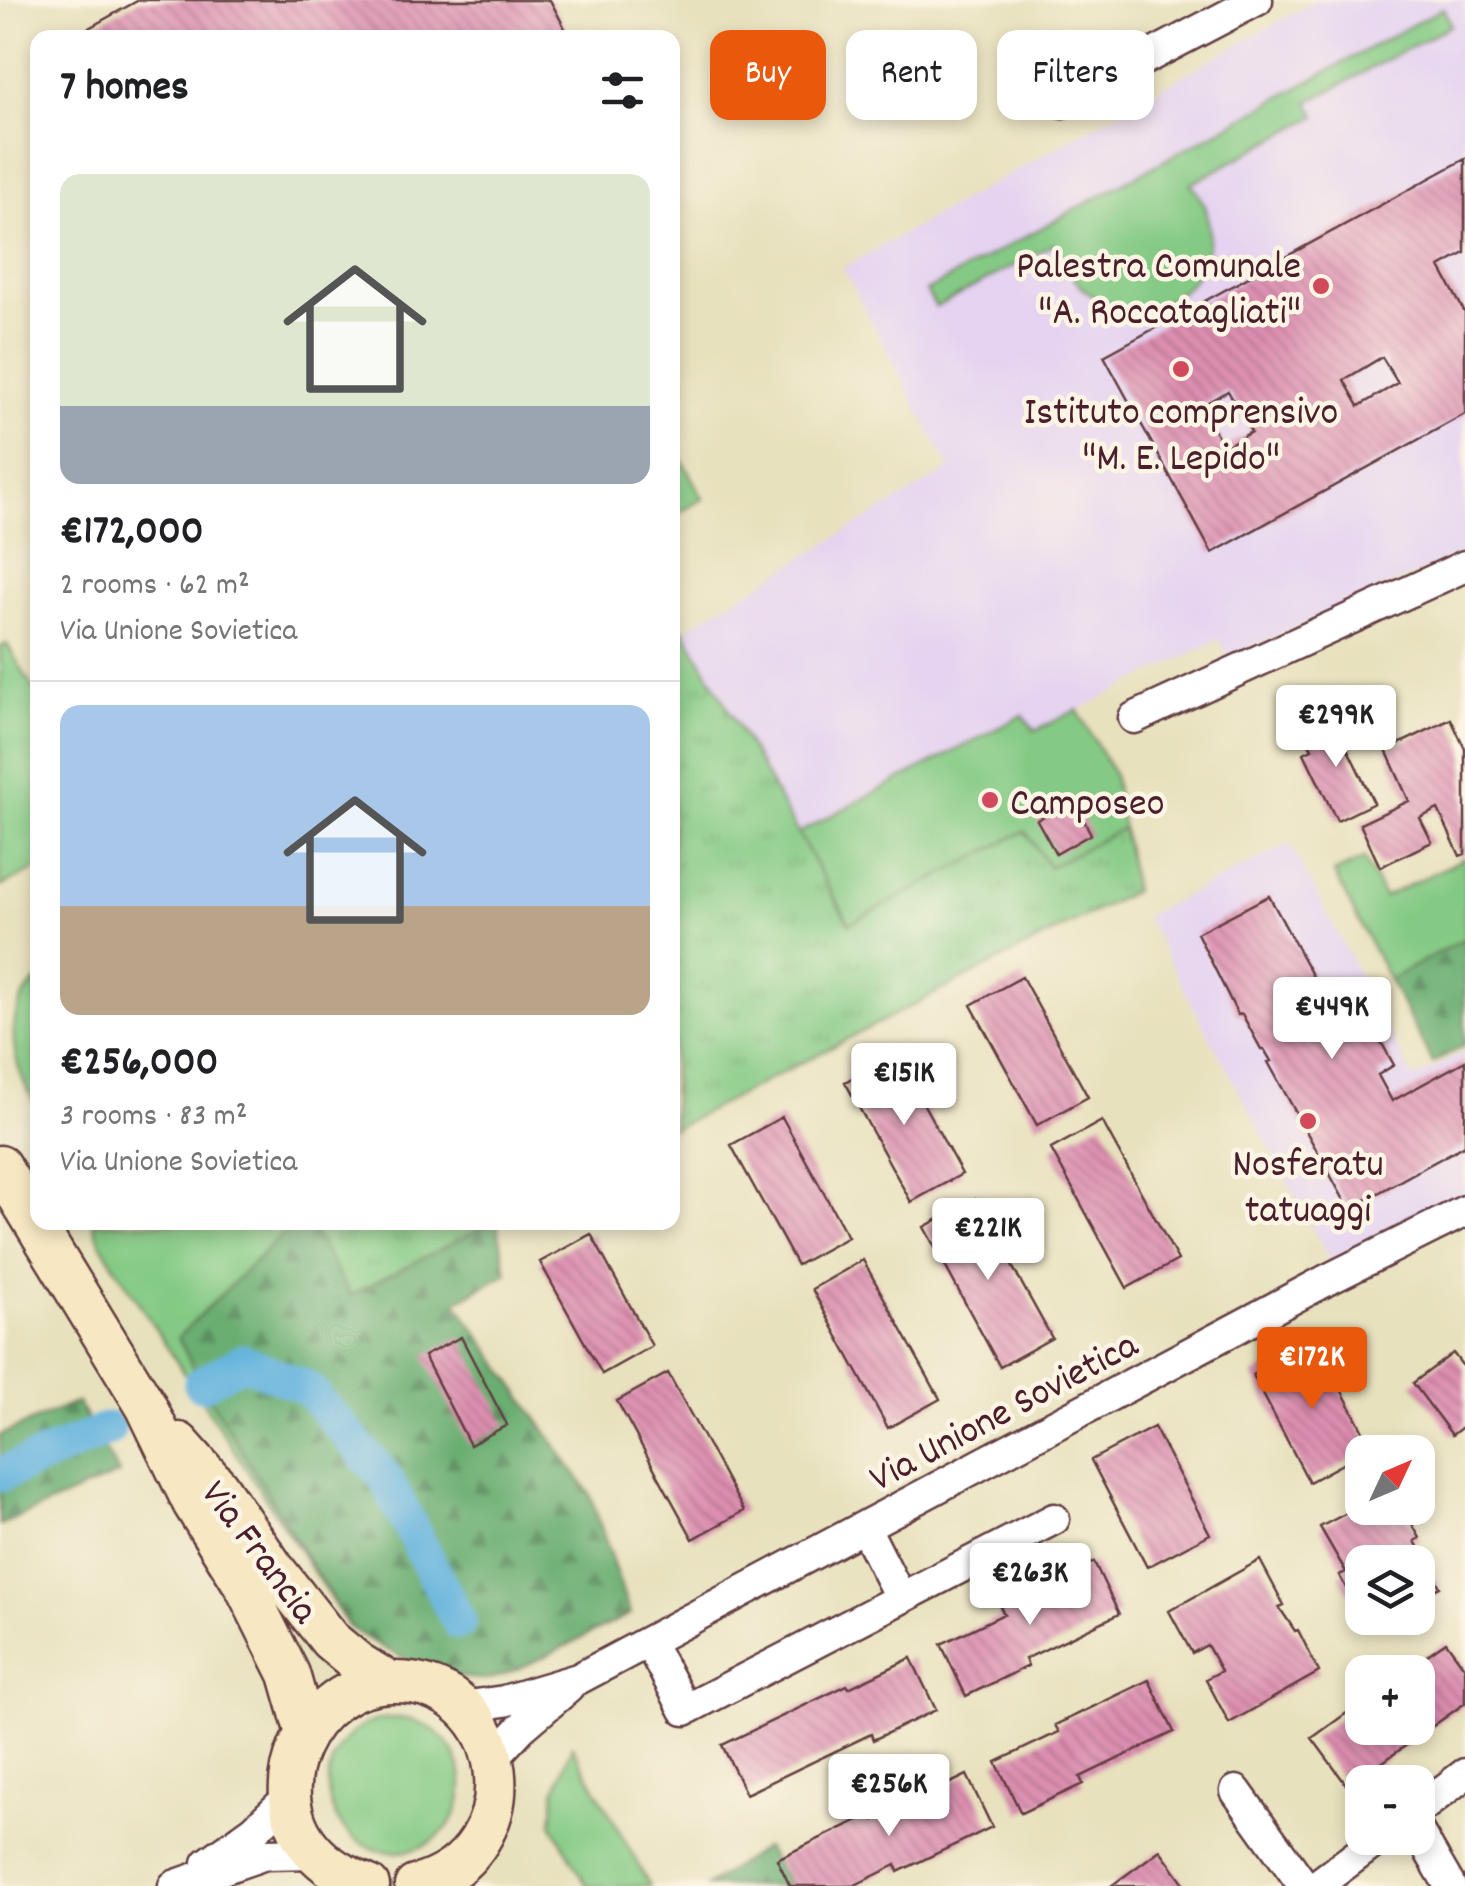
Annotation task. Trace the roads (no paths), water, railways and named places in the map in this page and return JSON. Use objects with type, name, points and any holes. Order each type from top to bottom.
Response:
[{"type":"street","points":[[1154,54],[1256,0]]},
{"type":"street","points":[[1134,718],[1465,566]]},
{"type":"street","name":"Via Francia","points":[[0,1166],[30,1215]]},
{"type":"street","name":"Via Unione Sovietica","points":[[462,1707],[504,1701],[578,1679],[1325,1281],[1465,1211]]},
{"type":"street","name":"Via Francia","points":[[39,1230],[146,1406],[193,1503],[246,1588],[289,1674],[305,1730]]},
{"type":"street","name":"Via Francia","points":[[146,1406],[218,1487],[274,1569],[330,1640],[389,1682]]},
{"type":"street","points":[[649,1642],[685,1710],[1054,1519]]},
{"type":"street","points":[[864,1528],[900,1597]]},
{"type":"street","name":"Via Unione Sovietica","points":[[494,1758],[521,1728],[578,1679]]},
{"type":"street","name":"Via Francia","points":[[305,1730],[327,1705],[356,1688],[389,1682],[415,1684],[440,1692],[462,1707],[481,1730],[494,1758]]},
{"type":"street","points":[[305,1730],[292,1762],[290,1796],[298,1826],[315,1854],[341,1875],[370,1886]]},
{"type":"street","points":[[415,1886],[434,1881],[460,1865],[480,1843],[493,1816],[497,1787],[494,1758]]},
{"type":"street","points":[[1435,1797],[1465,1774]]},
{"type":"street","points":[[1236,1791],[1304,1886]]},
{"type":"street","points":[[178,1884],[254,1830],[290,1796]]},
{"type":"street","points":[[480,1843],[489,1886]]},
{"type":"street","points":[[178,1884],[266,1854],[315,1854]]},
{"type":"street","points":[[1316,1886],[1357,1855]]},
{"type":"street","points":[[1432,1855],[1450,1886]]},
{"type":"waterway","points":[[201,1384],[243,1361],[307,1388],[385,1477],[459,1622]]},
{"type":"waterway","points":[[0,1475],[108,1429]]},
{"type":"place","name":"Palestra Comunale \"A. Roccatagliati\"","points":[[1321,286]]},
{"type":"place","name":"Istituto comprensivo \"M. E. Lepido\"","points":[[1181,369]]},
{"type":"place","name":"Camposeo","points":[[990,800]]},
{"type":"place","name":"Nosferatu tatuaggi","points":[[1308,1121]]}]
